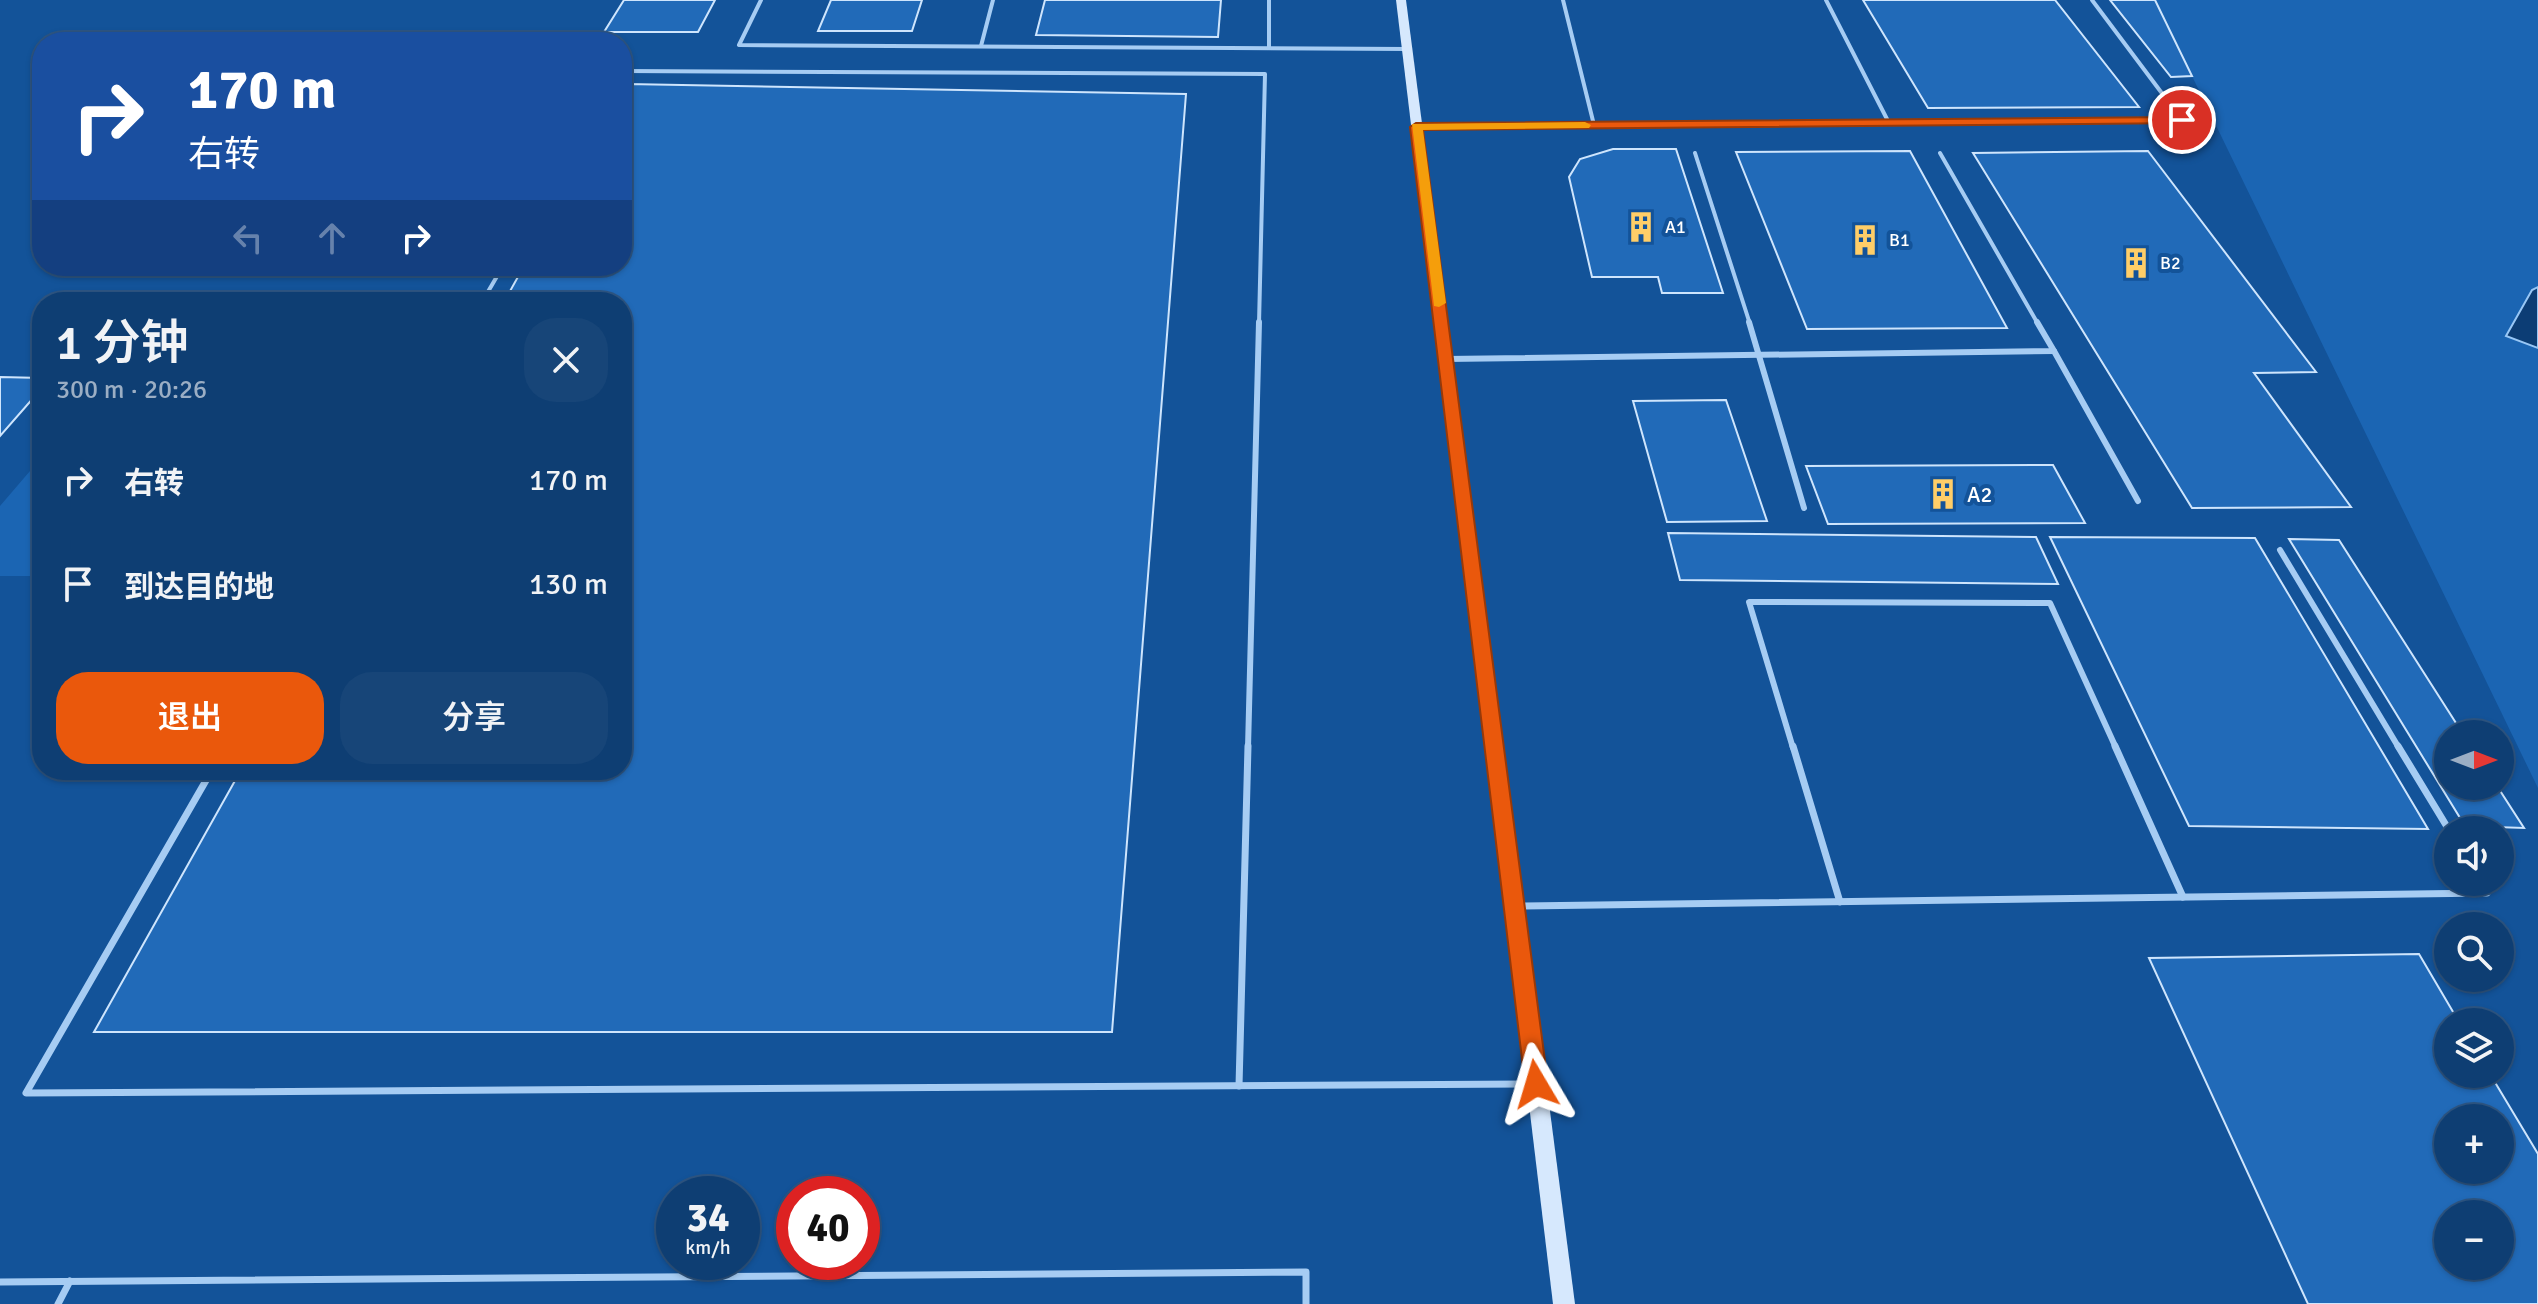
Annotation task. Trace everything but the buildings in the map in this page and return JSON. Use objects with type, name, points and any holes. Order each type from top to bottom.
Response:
[{"type":"street","points":[[1401,0],[1564,1304]]},
{"type":"lane","points":[[761,0],[739,45],[1407,49]]},
{"type":"lane","points":[[981,46],[993,0]]},
{"type":"lane","points":[[1269,0],[1269,48]]},
{"type":"lane","points":[[1563,0],[1594,125]]},
{"type":"lane","points":[[1826,0],[1889,123]]},
{"type":"lane","points":[[1416,127],[2182,120],[2092,0]]},
{"type":"lane","points":[[632,71],[1265,74],[1239,1086]]},
{"type":"lane","points":[[1695,153],[1760,355],[1804,508]]},
{"type":"lane","points":[[1940,153],[2138,501]]},
{"type":"lane","points":[[1446,359],[2054,351]]},
{"type":"lane","points":[[2280,550],[2441,816]]},
{"type":"lane","points":[[1840,902],[1749,602],[2050,603],[2183,897]]},
{"type":"lane","points":[[206,780],[26,1093],[1536,1084]]},
{"type":"lane","points":[[1515,906],[2434,894]]},
{"type":"lane","points":[[0,1282],[1306,1272],[1306,1304]]},
{"type":"lane","points":[[58,1304],[70,1281]]},
{"type":"shaded area","points":[[2155,0],[2538,0],[2538,788],[2514,739],[2514,720],[2505,720]]},
{"type":"shaded area","points":[[2538,287],[2538,348],[2506,336],[2532,290]]},
{"type":"shaded area","points":[[32,469],[32,576],[0,576],[0,506]]},
{"type":"slow traffic","points":[[1439,303],[1416,127],[1585,125]]},
{"type":"place","name":"A1","points":[[1641,227]]},
{"type":"place","name":"B1","points":[[1865,240]]},
{"type":"place","name":"B2","points":[[2136,263]]},
{"type":"place","name":"A2","points":[[1943,494]]},
{"type":"route","points":[[1536,1084],[1416,127],[2182,120]]}]
